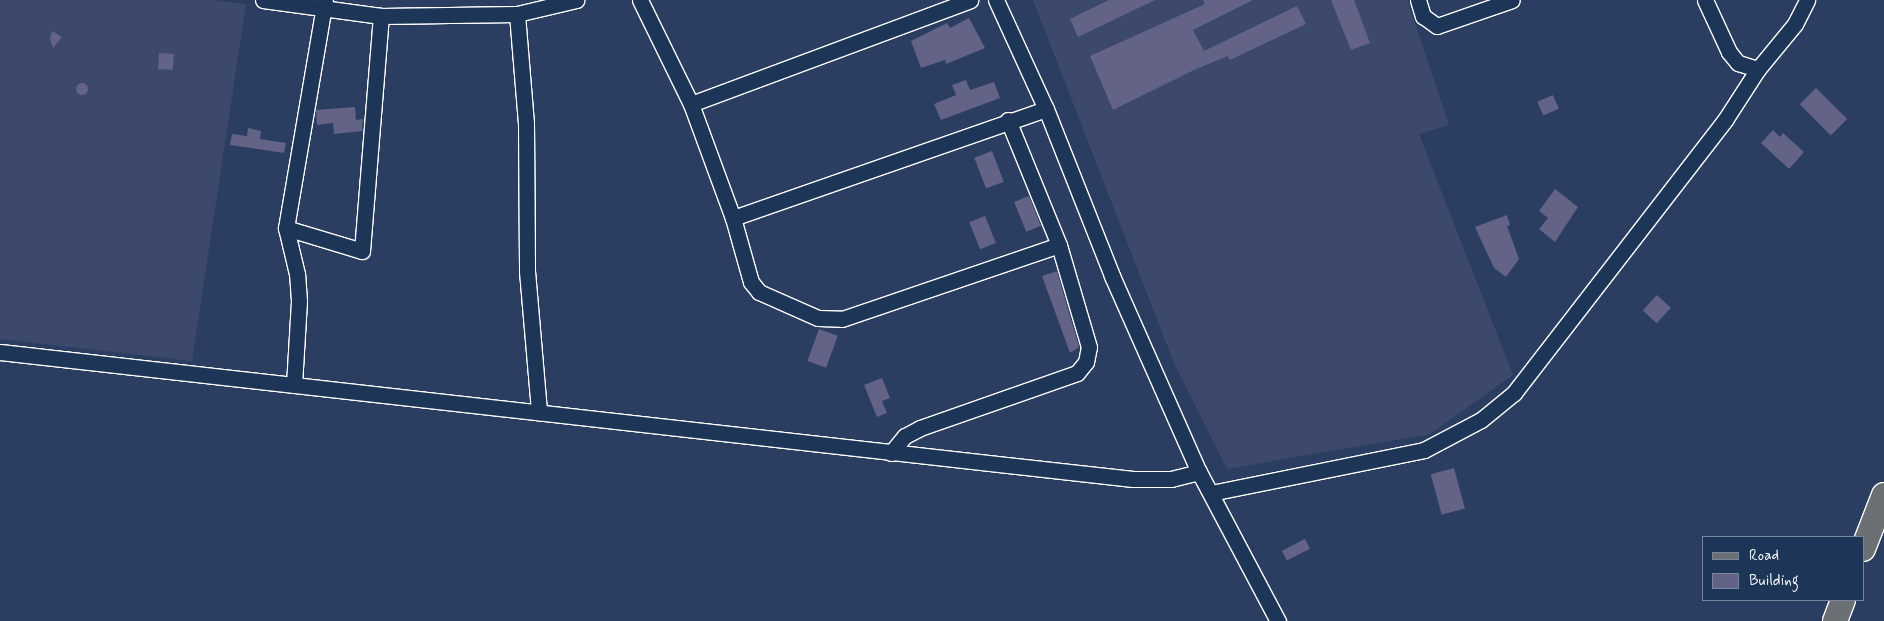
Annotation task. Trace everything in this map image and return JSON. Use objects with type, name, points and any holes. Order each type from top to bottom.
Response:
[{"type":"main road","points":[[1864,546],[1884,494]]},
{"type":"main road","points":[[1835,621],[1843,601]]},
{"type":"street","points":[[263,0],[325,3],[381,16],[518,14],[576,0]]},
{"type":"street","points":[[640,0],[691,104],[733,218],[751,282],[759,292],[818,318],[842,319],[1058,245]]},
{"type":"street","points":[[691,104],[970,0]]},
{"type":"street","points":[[996,0],[1046,109],[1112,276],[1199,472],[1278,621]]},
{"type":"street","points":[[1418,0],[1423,16],[1437,26],[1512,0]]},
{"type":"street","points":[[1705,0],[1729,52],[1738,63],[1758,70]]},
{"type":"street","points":[[1211,493],[1424,450],[1481,420],[1514,393],[1543,358],[1725,120],[1758,70],[1795,24],[1807,0]]},
{"type":"street","points":[[294,385],[299,301],[286,228],[325,3]]},
{"type":"street","points":[[518,14],[526,123],[527,271],[539,412]]},
{"type":"street","points":[[286,228],[362,251],[381,16]]},
{"type":"street","points":[[733,218],[1008,120],[1046,109]]},
{"type":"street","points":[[891,453],[905,436],[920,428],[1077,374],[1086,362],[1088,347],[1058,245],[1008,120]]},
{"type":"street","points":[[0,352],[1133,479],[1171,479],[1199,472]]},
{"type":"shaded area","points":[[0,0],[209,0],[246,4],[192,361],[0,339]]},
{"type":"shaded area","points":[[1033,0],[1407,0],[1449,125],[1419,134],[1513,375],[1430,434],[1227,469],[1174,363]]},
{"type":"building","points":[[1109,0],[1155,0],[1078,37],[1070,19]]},
{"type":"building","points":[[1203,0],[1253,0],[1193,30],[1204,51],[1297,6],[1306,24],[1230,60],[1228,56],[1196,69],[1113,110],[1090,56],[1205,4]]},
{"type":"building","points":[[1331,0],[1354,0],[1370,43],[1351,50]]},
{"type":"building","points":[[969,18],[985,48],[946,64],[945,60],[921,68],[911,41],[947,23],[950,28]]},
{"type":"building","points":[[52,31],[62,37],[53,48],[50,39]]},
{"type":"building","points":[[159,53],[174,54],[173,70],[158,69]]},
{"type":"building","points":[[966,80],[970,90],[994,82],[1000,98],[941,120],[934,104],[956,95],[952,85]]},
{"type":"building","points":[[82,83],[88,89],[82,95],[76,89]]},
{"type":"building","points":[[1816,88],[1847,119],[1831,135],[1800,104]]},
{"type":"building","points":[[1553,95],[1559,109],[1543,115],[1537,102]]},
{"type":"building","points":[[355,107],[356,120],[363,119],[362,131],[334,134],[333,123],[317,125],[316,110]]},
{"type":"building","points":[[248,128],[261,131],[260,139],[286,143],[284,153],[230,145],[232,134],[247,136]]},
{"type":"building","points":[[1773,130],[1780,137],[1783,133],[1804,152],[1789,169],[1761,143]]},
{"type":"building","points":[[992,151],[1004,182],[986,189],[974,158]]},
{"type":"building","points":[[1555,189],[1578,207],[1555,242],[1539,229],[1548,218],[1539,211]]},
{"type":"building","points":[[1029,196],[1041,226],[1026,232],[1014,202]]},
{"type":"building","points":[[1507,215],[1510,225],[1507,226],[1519,259],[1506,277],[1494,268],[1475,227]]},
{"type":"building","points":[[985,216],[996,243],[980,249],[969,222]]},
{"type":"building","points":[[1057,271],[1079,347],[1070,353],[1042,276]]},
{"type":"building","points":[[1657,295],[1671,308],[1657,323],[1643,310]]},
{"type":"building","points":[[819,329],[838,336],[826,368],[807,361]]},
{"type":"building","points":[[882,378],[890,398],[882,401],[887,413],[877,417],[864,385]]},
{"type":"building","points":[[1454,468],[1465,509],[1442,515],[1431,474]]},
{"type":"building","points":[[1305,539],[1310,549],[1287,561],[1282,551]]}]
